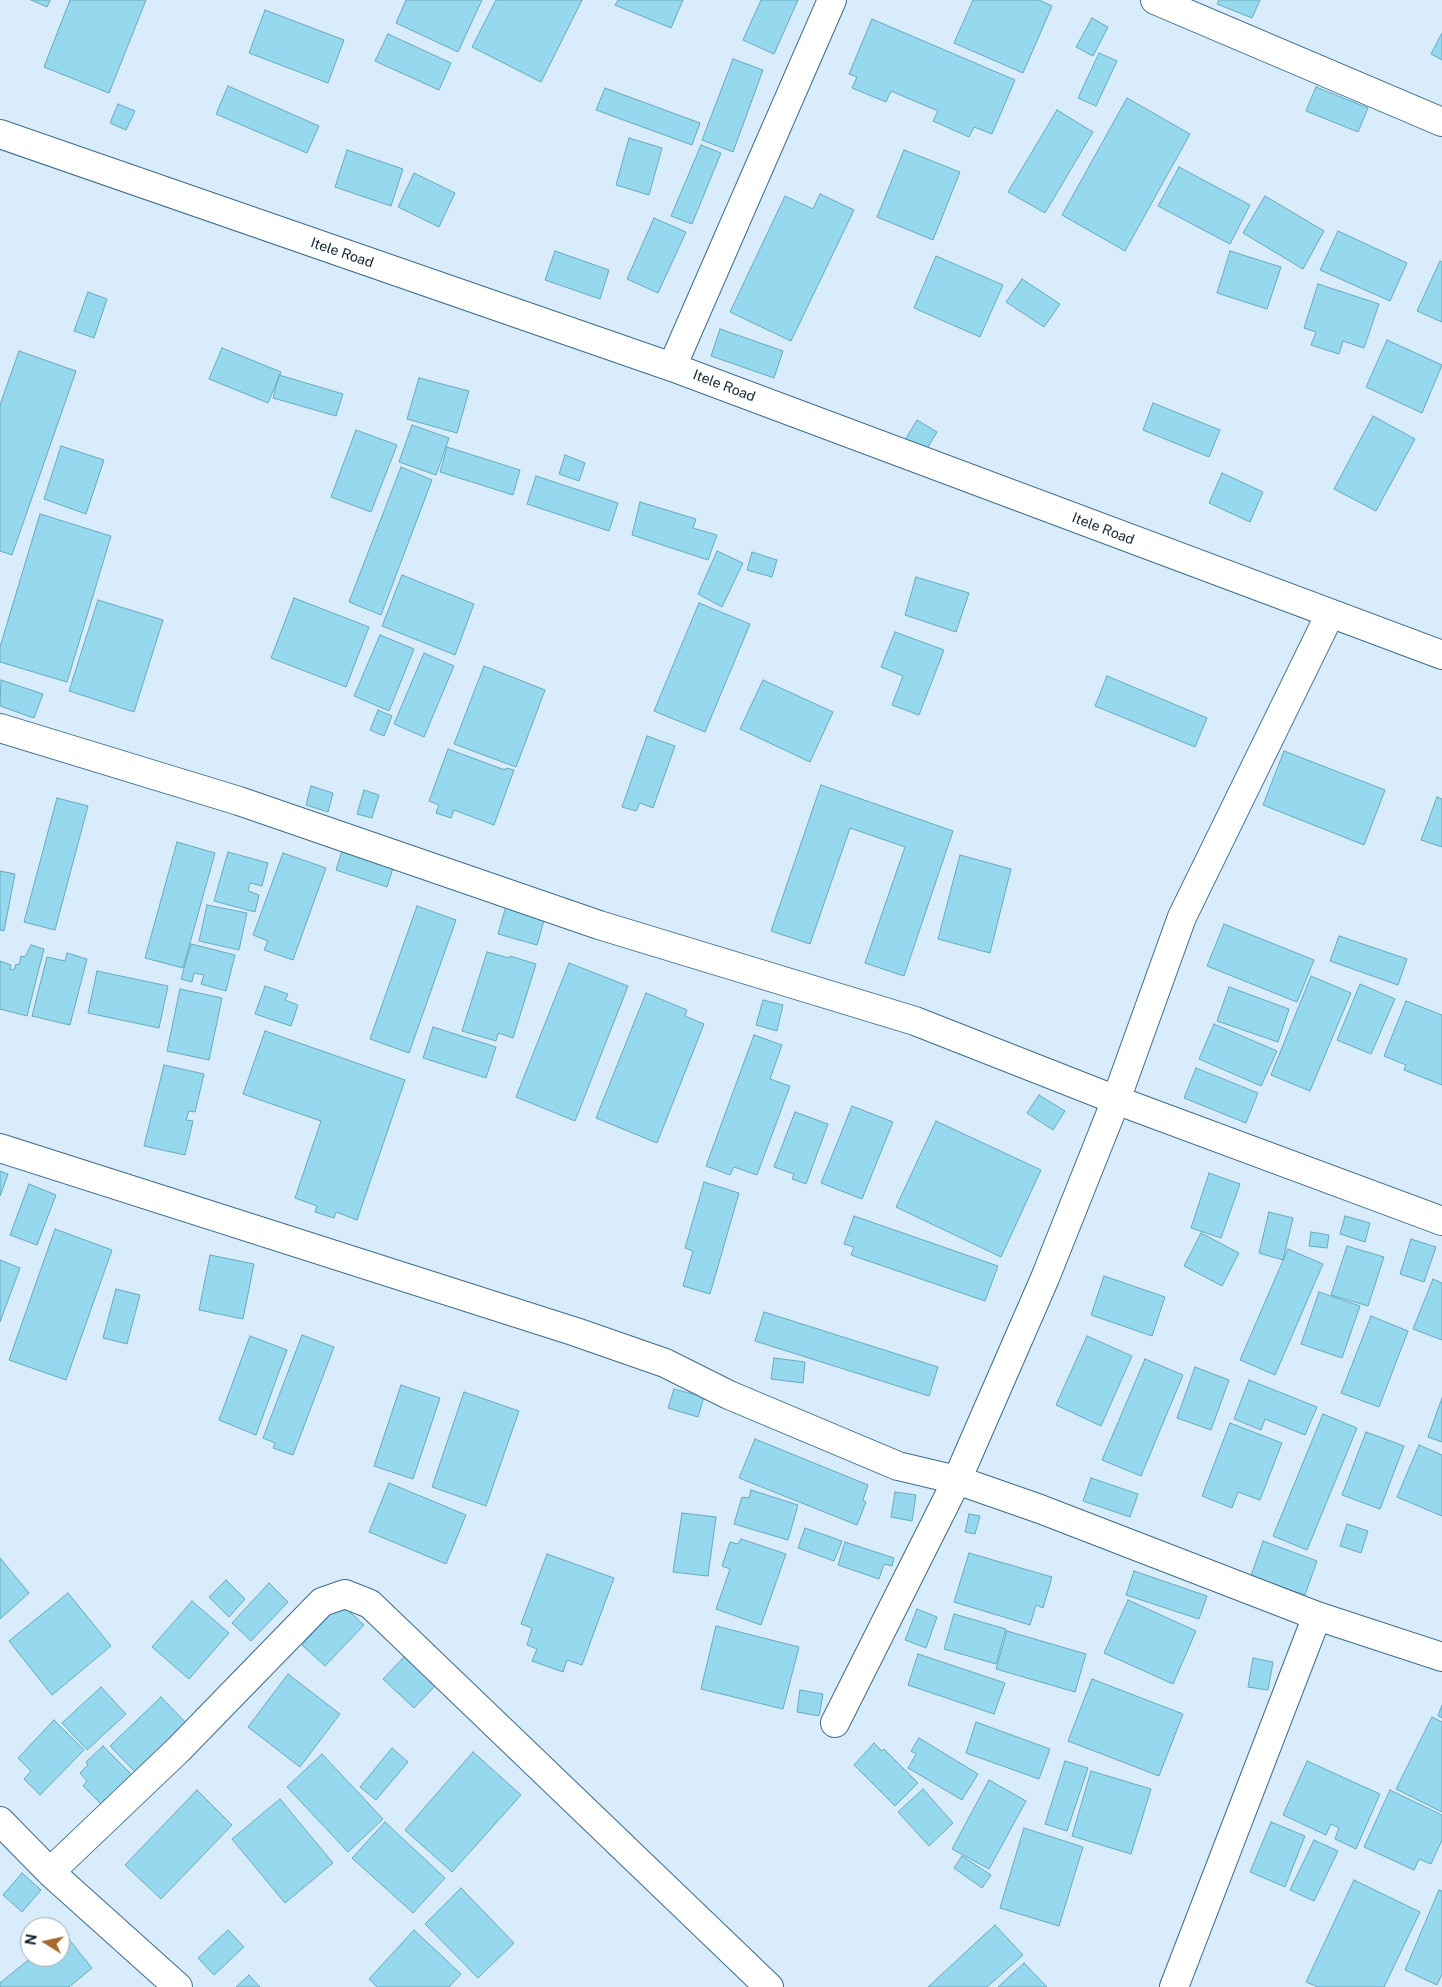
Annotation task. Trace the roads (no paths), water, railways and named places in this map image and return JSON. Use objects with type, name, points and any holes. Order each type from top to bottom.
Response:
[{"type":"street","points":[[672,367],[832,0]]},
{"type":"street","points":[[1155,0],[1442,122]]},
{"type":"street","name":"Itele Road","points":[[0,134],[672,367],[1442,655]]},
{"type":"street","points":[[835,1723],[957,1480],[1045,1278],[1116,1100],[1182,917],[1330,614]]},
{"type":"street","points":[[0,728],[239,801],[600,925],[915,1021],[1116,1100],[1442,1221]]},
{"type":"street","points":[[0,1148],[557,1326],[665,1363],[729,1395],[898,1466],[957,1480],[1049,1513],[1317,1616],[1442,1657]]},
{"type":"street","points":[[50,1872],[178,1750],[322,1602],[346,1594],[370,1604],[769,1987]]},
{"type":"street","points":[[1177,1986],[1317,1616]]},
{"type":"street","points":[[0,1821],[50,1872],[143,1953],[178,1987]]}]
